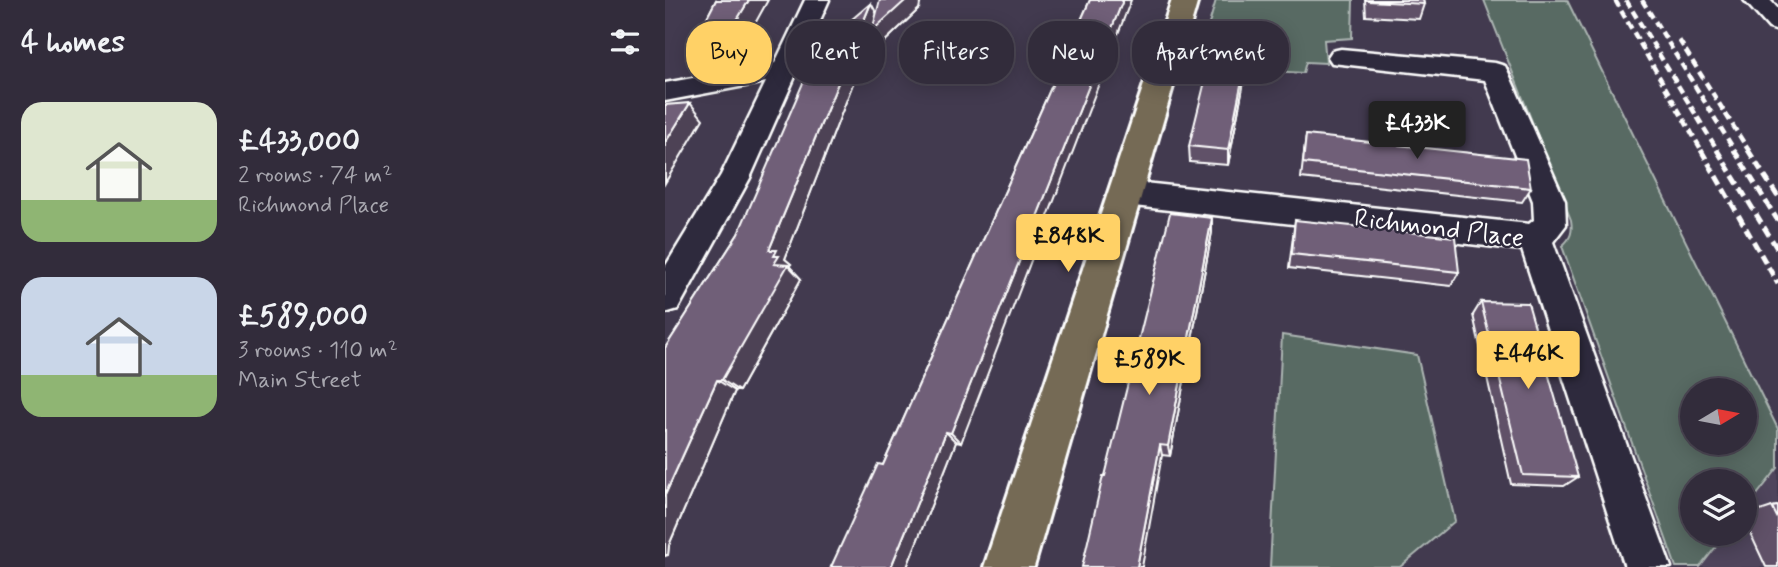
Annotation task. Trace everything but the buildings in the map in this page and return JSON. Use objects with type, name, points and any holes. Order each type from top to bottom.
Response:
[{"type":"main road","points":[[1009,567],[1185,0]]},
{"type":"street","points":[[665,298],[735,178],[817,0]]},
{"type":"street","points":[[1756,0],[1778,23]]},
{"type":"street","points":[[1341,57],[1495,72],[1549,201],[1550,225],[1535,238]]},
{"type":"street","points":[[665,92],[783,70]]},
{"type":"street","name":"Richmond Place","points":[[1125,193],[1535,238],[1648,567]]},
{"type":"shaded area","points":[[1778,468],[1778,567],[1700,567],[1717,546],[1757,546],[1757,495]]},
{"type":"green space","points":[[1216,0],[1353,0],[1352,38],[1324,40],[1326,63],[1306,62],[1303,73],[1289,72],[1289,21],[1210,21]]},
{"type":"green space","points":[[1484,0],[1567,0],[1753,378],[1680,378],[1680,455],[1757,455],[1757,386],[1778,429],[1778,468],[1757,495],[1757,469],[1680,469],[1680,546],[1717,546],[1700,567],[1676,567],[1562,246],[1572,228]]},
{"type":"green space","points":[[1282,335],[1417,355],[1455,521],[1400,567],[1270,567]]},
{"type":"railway","points":[[1615,0],[1702,151]]},
{"type":"railway","points":[[1626,0],[1718,151]]},
{"type":"railway","points":[[1642,0],[1735,151]]},
{"type":"railway","points":[[1679,40],[1749,151]]},
{"type":"railway","points":[[1701,150],[1778,284]]},
{"type":"railway","points":[[1717,150],[1778,250]]},
{"type":"railway","points":[[1734,150],[1778,221]]},
{"type":"railway","points":[[1748,150],[1778,197]]}]
